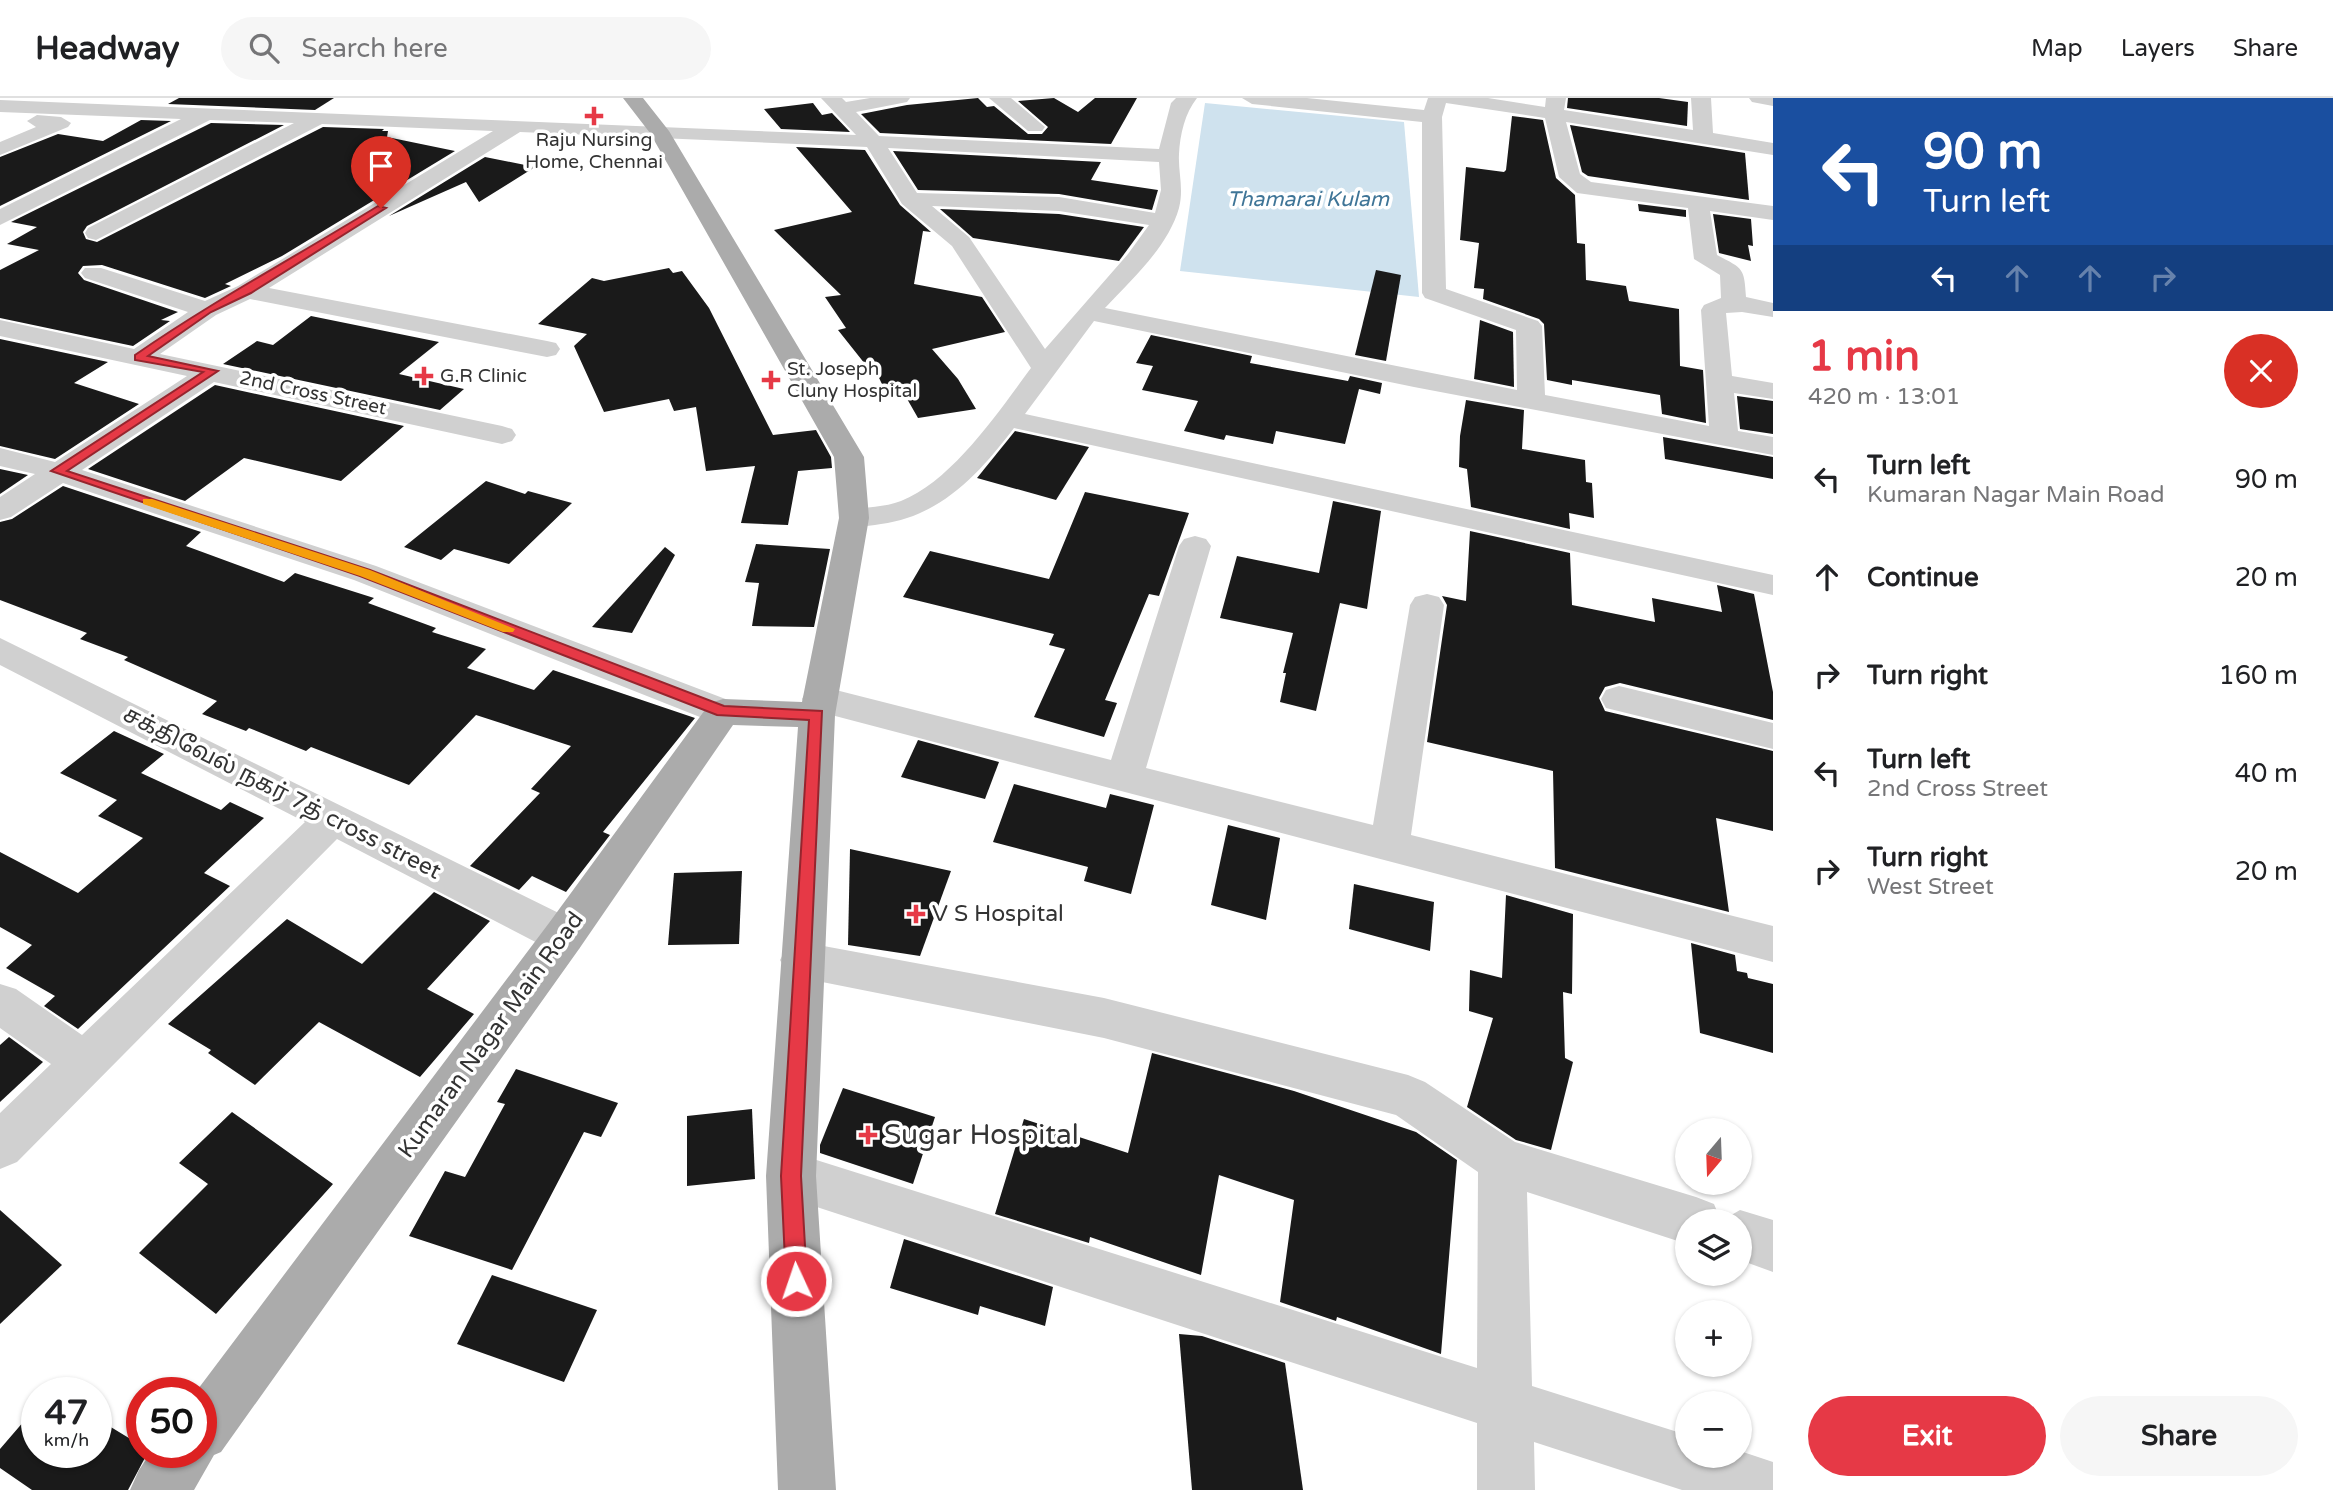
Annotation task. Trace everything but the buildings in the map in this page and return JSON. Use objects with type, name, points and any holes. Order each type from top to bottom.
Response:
[{"type":"main road","points":[[633,98],[659,131],[849,457],[854,518],[818,707],[791,1176],[807,1490]]},
{"type":"main road","points":[[723,712],[818,707]]},
{"type":"main road","name":"Kumaran Nagar Main Road","points":[[217,1410],[564,936],[723,712]]},
{"type":"main road","points":[[159,1490],[175,1468]]},
{"type":"street","points":[[55,108],[79,98]]},
{"type":"street","points":[[228,115],[262,98]]},
{"type":"street","points":[[836,103],[900,98]]},
{"type":"street","points":[[999,98],[1035,127]]},
{"type":"street","points":[[854,518],[905,512],[934,496],[1010,419],[1088,312],[1128,270],[1163,221],[1175,174],[1168,156],[1178,107],[1187,98]]},
{"type":"street","points":[[1252,98],[1435,107],[1434,293],[1476,310],[1529,326],[1531,400]]},
{"type":"street","points":[[1451,98],[1555,106],[1703,138],[1773,149]]},
{"type":"street","points":[[1701,98],[1703,138]]},
{"type":"street","points":[[1759,98],[1773,100]]},
{"type":"street","points":[[477,125],[503,101]]},
{"type":"street","points":[[836,103],[874,142],[910,199],[961,242],[1045,369]]},
{"type":"street","points":[[1555,106],[1574,183],[1593,189],[1773,213]]},
{"type":"street","points":[[1,114],[23,107],[55,108],[659,131],[1168,156]]},
{"type":"street","points":[[0,149],[61,123],[1,114]]},
{"type":"street","points":[[0,218],[206,114]]},
{"type":"street","points":[[96,233],[317,118]]},
{"type":"street","points":[[139,357],[207,310],[247,290],[515,127]]},
{"type":"street","points":[[910,199],[1059,204],[1163,221]]},
{"type":"street","points":[[1698,202],[1706,259],[1732,272],[1734,304]]},
{"type":"street","points":[[93,273],[207,310]]},
{"type":"street","points":[[247,290],[547,349]]},
{"type":"street","points":[[1724,436],[1713,310],[1720,305],[1734,304],[1773,310]]},
{"type":"street","points":[[1088,312],[1773,446]]},
{"type":"street","name":"2nd Cross Street","points":[[0,328],[212,371],[502,435]]},
{"type":"street","points":[[0,511],[212,371]]},
{"type":"street","points":[[1719,382],[1773,391]]},
{"type":"street","points":[[1010,419],[1773,585]]},
{"type":"street","points":[[0,457],[57,471],[365,573],[723,712]]},
{"type":"street","points":[[1124,777],[1195,546]]},
{"type":"street","points":[[1390,846],[1427,605]]},
{"type":"street","name":"சக்திவேல் நகர் 7த் cross street","points":[[0,650],[564,936]]},
{"type":"street","points":[[1619,699],[1773,736]]},
{"type":"street","points":[[818,707],[1124,777],[1773,944]]},
{"type":"street","points":[[0,1146],[333,819]]},
{"type":"street","points":[[802,960],[1104,1018],[1408,1097],[1502,1161],[1675,1215]]},
{"type":"street","points":[[0,1003],[86,1062]]},
{"type":"street","points":[[1502,1161],[1506,1490]]},
{"type":"street","points":[[791,1176],[1771,1490]]},
{"type":"street","points":[[1752,1239],[1773,1246]]},
{"type":"water","name":"Thamarai Kulam","points":[[1205,103],[1404,122],[1419,297],[1180,271]]},
{"type":"slow traffic","points":[[148,501],[365,573],[508,629]]},
{"type":"place","name":"Raju Nursing Home, Chennai","points":[[594,116]]},
{"type":"place","name":"G.R Clinic","points":[[424,376]]},
{"type":"place","name":"St. Joseph Cluny Hospital","points":[[771,380]]},
{"type":"place","name":"V S Hospital","points":[[916,914]]},
{"type":"place","name":"Sugar Hospital","points":[[868,1135]]},
{"type":"route","points":[[381,208],[247,290],[207,310],[139,357],[212,371],[57,471],[365,573],[723,712],[817,715],[791,1176],[796,1281]]}]
